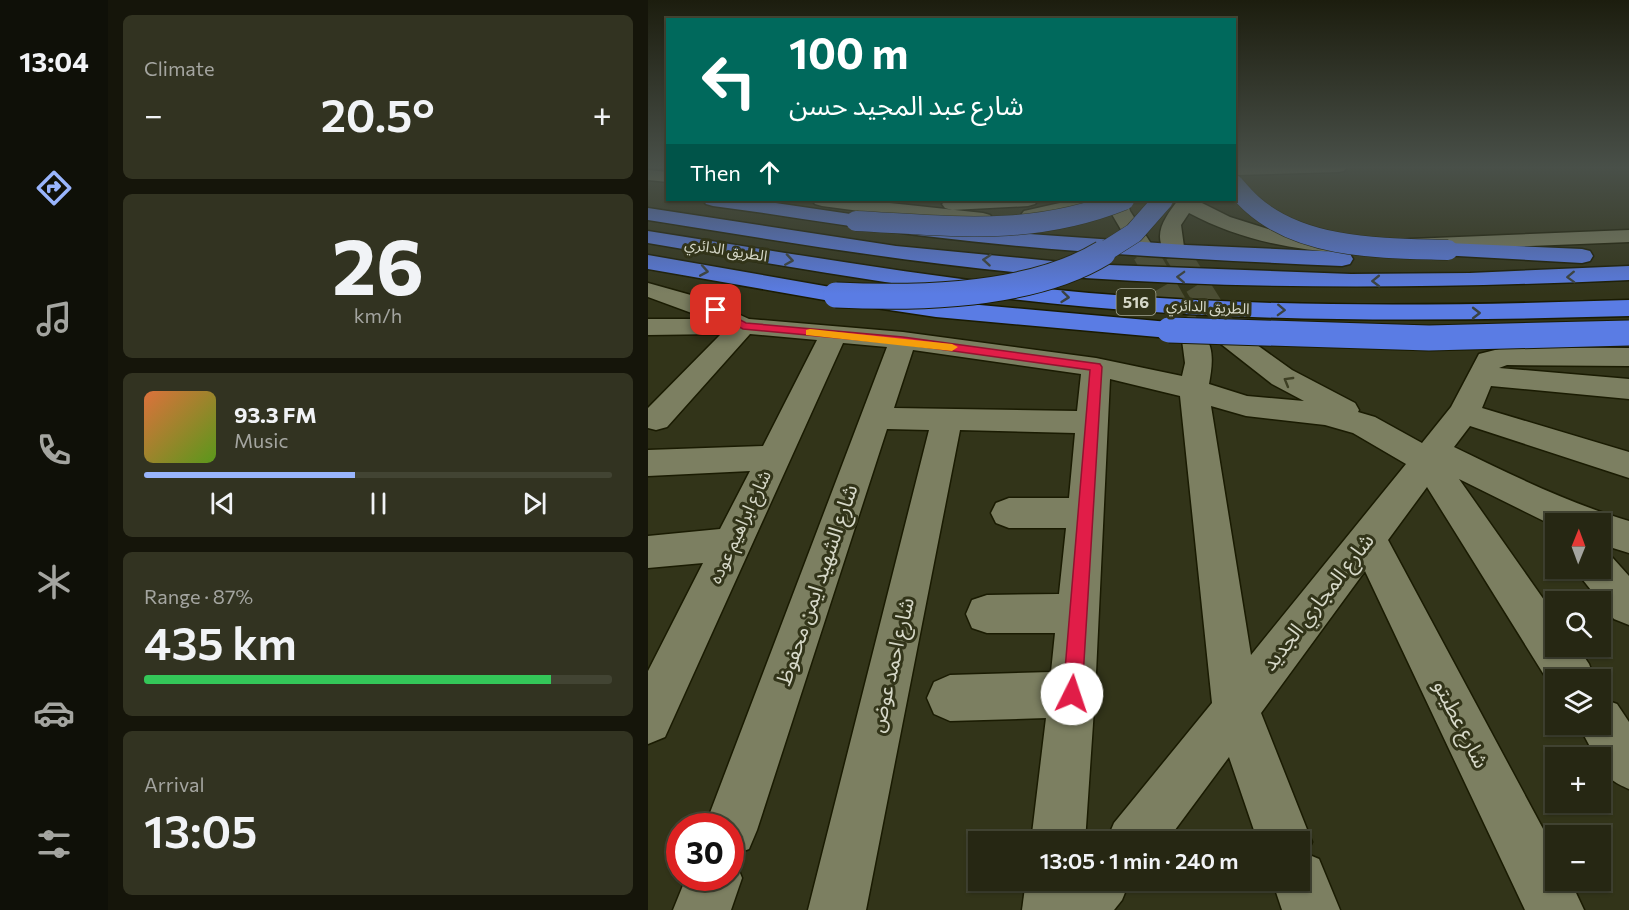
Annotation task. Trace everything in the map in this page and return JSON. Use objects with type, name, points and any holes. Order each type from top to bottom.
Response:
[{"type":"highway","name":"الطريق الدائري","points":[[697,209],[896,253],[1158,275],[1351,281],[1516,279],[1629,273]]},
{"type":"highway","points":[[777,209],[1012,239],[1188,253],[1343,259],[1582,256]]},
{"type":"highway","points":[[856,221],[966,227],[1027,226],[1084,216],[1101,209]]},
{"type":"highway","points":[[837,295],[877,297],[952,294],[1004,286],[1043,276],[1107,251],[1166,209]]},
{"type":"highway","points":[[1258,209],[1289,227],[1321,237],[1357,244],[1629,257]]},
{"type":"highway","name":"الطريق الدائري","points":[[648,237],[879,275],[1091,300],[1367,313],[1629,308]]},
{"type":"highway","points":[[648,262],[837,295],[1011,317],[1244,334],[1429,338],[1629,333]]},
{"type":"street","points":[[951,209],[979,219],[1023,216],[1058,209]]},
{"type":"street","points":[[1121,209],[1141,245]]},
{"type":"street","points":[[1173,247],[1171,225],[1176,209]]},
{"type":"street","points":[[1194,209],[1245,231],[1287,241],[1333,246],[1378,247],[1629,236]]},
{"type":"street","points":[[649,291],[696,303],[743,326]]},
{"type":"street","points":[[656,419],[743,326]]},
{"type":"street","points":[[651,329],[743,326],[903,340],[1096,367],[1194,388],[1246,406],[1344,418],[1442,442],[1629,465]]},
{"type":"street","name":"شارع ابراهيم عوده","points":[[648,720],[663,659],[732,544],[833,335]]},
{"type":"street","points":[[1230,338],[1282,377],[1326,402],[1379,424],[1442,442],[1549,513]]},
{"type":"street","name":"شارع الشهيد ايمن محفوظ","points":[[736,813],[903,340]]},
{"type":"street","points":[[1195,340],[1199,363],[1194,388],[1236,709],[1281,831]]},
{"type":"street","points":[[1487,367],[1629,357]]},
{"type":"street","points":[[1059,831],[1072,694],[1096,367]]},
{"type":"street","points":[[1487,367],[1629,389]]},
{"type":"street","name":"شارع المجاري الجديد","points":[[1142,831],[1442,442],[1487,367]]},
{"type":"street","points":[[875,418],[1093,422]]},
{"type":"street","name":"شارع احمد عوض","points":[[837,910],[947,420]]},
{"type":"street","points":[[1442,442],[1567,669]]},
{"type":"street","points":[[648,463],[773,458]]},
{"type":"street","points":[[1009,513],[1086,513]]},
{"type":"street","points":[[1611,531],[1629,537]]},
{"type":"street","name":"شارع عطيتو","points":[[1368,538],[1555,910]]},
{"type":"street","points":[[648,552],[732,544]]},
{"type":"street","points":[[1606,579],[1629,606]]},
{"type":"street","points":[[987,614],[1078,613]]},
{"type":"street","points":[[950,698],[1072,694]]},
{"type":"street","points":[[1609,735],[1629,764]]},
{"type":"street","points":[[702,910],[709,891]]},
{"type":"street","points":[[1051,910],[1053,891]]},
{"type":"street","points":[[1079,910],[1094,891]]},
{"type":"street","points":[[1304,891],[1311,910]]},
{"type":"tunnel","points":[[1141,245],[1146,254]]},
{"type":"tunnel","points":[[1173,247],[1178,254]]},
{"type":"tunnel","points":[[1145,253],[1195,340]]},
{"type":"tunnel","points":[[1177,253],[1230,338]]},
{"type":"slow traffic","points":[[810,332],[903,340],[952,347]]},
{"type":"route","points":[[716,310],[743,326],[903,340],[1096,367],[1072,694]]}]
